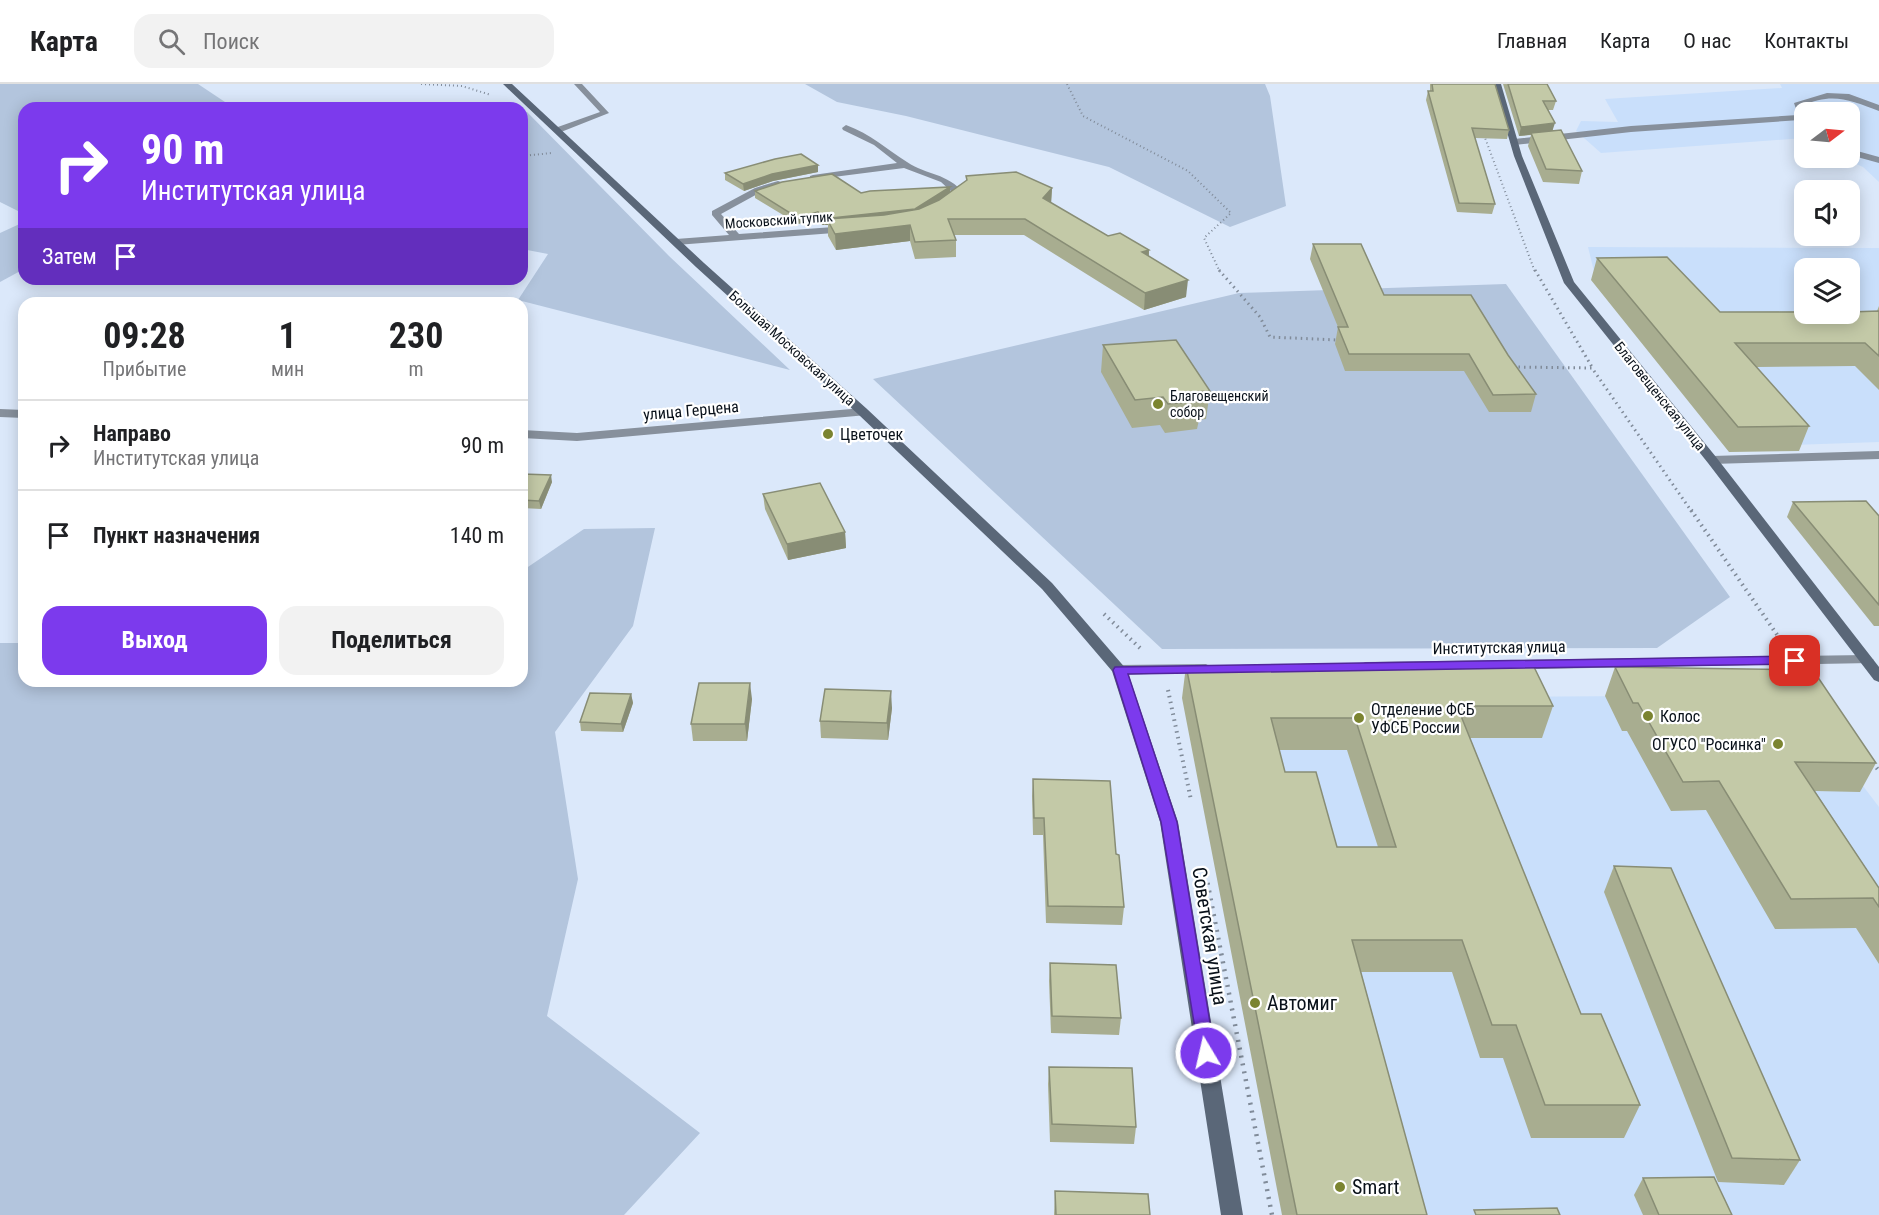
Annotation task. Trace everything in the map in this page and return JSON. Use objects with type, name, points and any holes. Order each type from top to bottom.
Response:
[{"type":"main road","name":"Большая Московская улица","points":[[507,84],[528,102]]},
{"type":"main road","name":"Благовещенская улица","points":[[1497,84],[1514,142],[1569,283],[1872,660],[1879,677]]},
{"type":"main road","name":"Большая Московская улица","points":[[528,102],[1047,586],[1119,670]]},
{"type":"main road","name":"Советская улица","points":[[1119,670],[1169,822],[1232,1215]]},
{"type":"street","points":[[558,130],[605,113],[578,84]]},
{"type":"street","points":[[1827,84],[1835,96]]},
{"type":"street","points":[[1802,102],[1809,98],[1835,96],[1863,98],[1879,108]]},
{"type":"street","points":[[1514,142],[1631,129],[1794,119]]},
{"type":"street","points":[[846,128],[877,143],[905,165],[944,180],[960,194],[944,206]]},
{"type":"street","points":[[1860,155],[1879,160]]},
{"type":"street","points":[[804,180],[905,165]]},
{"type":"street","points":[[736,237],[715,213],[758,190],[793,181]]},
{"type":"street","name":"Московский тупик","points":[[676,242],[861,228]]},
{"type":"street","name":"улица Герцена","points":[[528,434],[577,437],[863,412]]},
{"type":"street","points":[[0,413],[18,414]]},
{"type":"street","points":[[1712,460],[1879,455]]},
{"type":"street","name":"Институтская улица","points":[[1354,667],[1872,660]]},
{"type":"street","points":[[1119,670],[1223,669]]},
{"type":"path","points":[[421,84],[462,86],[494,95],[516,91]]},
{"type":"path","points":[[1067,84],[1083,116],[1188,171],[1231,213],[1204,238],[1221,274],[1260,317],[1270,337],[1340,340]]},
{"type":"path","points":[[1509,367],[1592,368],[1795,661]]},
{"type":"path","points":[[1103,613],[1164,670],[1192,808]]},
{"type":"path","points":[[1872,762],[1879,771]]},
{"type":"path","points":[[1204,866],[1272,1215]]},
{"type":"shaded area","points":[[0,84],[198,84],[225,102],[18,102],[18,211],[0,202]]},
{"type":"shaded area","points":[[805,84],[1265,84],[1270,96],[1286,206],[1230,227],[1109,167],[906,116],[837,102]]},
{"type":"shaded area","points":[[1780,84],[1879,84],[1879,182],[1860,166],[1860,102],[1794,102],[1794,139],[1601,153],[1576,131],[1581,121],[1618,122],[1605,99],[1782,88]]},
{"type":"shaded area","points":[[528,113],[669,256],[790,370],[528,303],[528,297],[520,297],[548,254],[528,250]]},
{"type":"shaded area","points":[[18,225],[18,272],[0,282],[0,233]]},
{"type":"shaded area","points":[[1588,247],[1879,248],[1879,442],[1734,447],[1598,288]]},
{"type":"shaded area","points":[[1506,284],[1730,597],[1657,648],[1162,649],[873,379],[1239,293]]},
{"type":"shaded area","points":[[655,528],[633,626],[555,732],[578,879],[547,1016],[700,1133],[624,1215],[0,1215],[0,643],[18,643],[18,687],[528,687],[528,567],[584,529]]},
{"type":"shaded area","points":[[1794,695],[1879,807],[1879,1215],[1296,1215],[1186,699]]},
{"type":"building","points":[[1432,84],[1495,84],[1509,130],[1472,128],[1495,204],[1459,203],[1428,91],[1433,91]]},
{"type":"building","points":[[1508,84],[1547,84],[1556,101],[1543,101],[1555,123],[1521,127]]},
{"type":"building","points":[[1561,130],[1582,171],[1546,169],[1531,133]]},
{"type":"building","points":[[801,154],[818,165],[772,174],[743,184],[725,173],[775,159]]},
{"type":"building","points":[[1016,172],[1052,188],[1043,198],[1108,236],[1120,233],[1149,250],[1142,252],[1188,280],[1145,293],[1025,219],[948,219],[956,240],[915,242],[910,225],[835,234],[827,219],[884,215],[919,209],[939,200],[967,180],[966,176]]},
{"type":"building","points":[[832,174],[861,193],[950,187],[915,209],[822,219],[818,212],[798,218],[755,191],[782,182]]},
{"type":"building","points":[[1313,244],[1361,244],[1384,295],[1471,295],[1508,355],[1536,394],[1493,395],[1469,354],[1349,354],[1338,327],[1348,327]]},
{"type":"building","points":[[1667,257],[1720,312],[1794,312],[1794,324],[1860,324],[1860,312],[1879,311],[1879,356],[1865,343],[1735,343],[1809,426],[1738,427],[1597,258]]},
{"type":"building","points":[[1176,340],[1210,391],[1195,392],[1201,401],[1168,404],[1163,397],[1135,400],[1103,345]]},
{"type":"building","points":[[528,474],[551,475],[539,501],[528,500]]},
{"type":"building","points":[[820,483],[845,532],[787,544],[763,494]]},
{"type":"building","points":[[1866,501],[1879,516],[1879,605],[1793,502]]},
{"type":"building","points":[[1186,666],[1534,667],[1553,706],[1457,706],[1581,1014],[1601,1014],[1640,1105],[1545,1105],[1516,1025],[1492,1025],[1462,940],[1352,940],[1427,1215],[1297,1215]],"holes":[[[1271,718],[1355,718],[1396,847],[1337,847],[1316,772],[1285,772]]]},
{"type":"building","points":[[1615,667],[1813,670],[1876,763],[1795,762],[1879,888],[1879,907],[1873,898],[1791,899],[1719,781],[1683,782],[1638,703],[1633,703]]},
{"type":"building","points":[[699,683],[750,683],[745,724],[691,724]]},
{"type":"building","points":[[825,689],[891,691],[887,723],[820,721]]},
{"type":"building","points":[[590,693],[631,694],[621,724],[580,722]]},
{"type":"building","points":[[1033,779],[1110,781],[1116,854],[1119,855],[1124,907],[1048,906],[1044,818],[1034,818]]},
{"type":"building","points":[[1614,866],[1671,868],[1800,1160],[1732,1158]]},
{"type":"building","points":[[1050,963],[1116,965],[1121,1018],[1052,1016]]},
{"type":"building","points":[[1049,1067],[1132,1068],[1136,1127],[1052,1124]]},
{"type":"building","points":[[1714,1177],[1732,1215],[1659,1215],[1643,1178]]},
{"type":"building","points":[[1055,1191],[1148,1194],[1150,1215],[1056,1215]]},
{"type":"building","points":[[1557,1208],[1560,1215],[1476,1215],[1474,1210]]},
{"type":"place","name":"Благовещенский собор","points":[[1158,404]]},
{"type":"place","name":"Цветочек","points":[[828,434]]},
{"type":"place","name":"Колос","points":[[1648,716]]},
{"type":"place","name":"Отделение ФСБ УФСБ России","points":[[1359,718]]},
{"type":"place","name":"ОГУСО \"Росинка\"","points":[[1778,744]]},
{"type":"place","name":"Автомиг","points":[[1255,1003]]},
{"type":"place","name":"Smart","points":[[1340,1187]]},
{"type":"route","points":[[1206,1053],[1169,822],[1119,670],[1795,661]]}]
